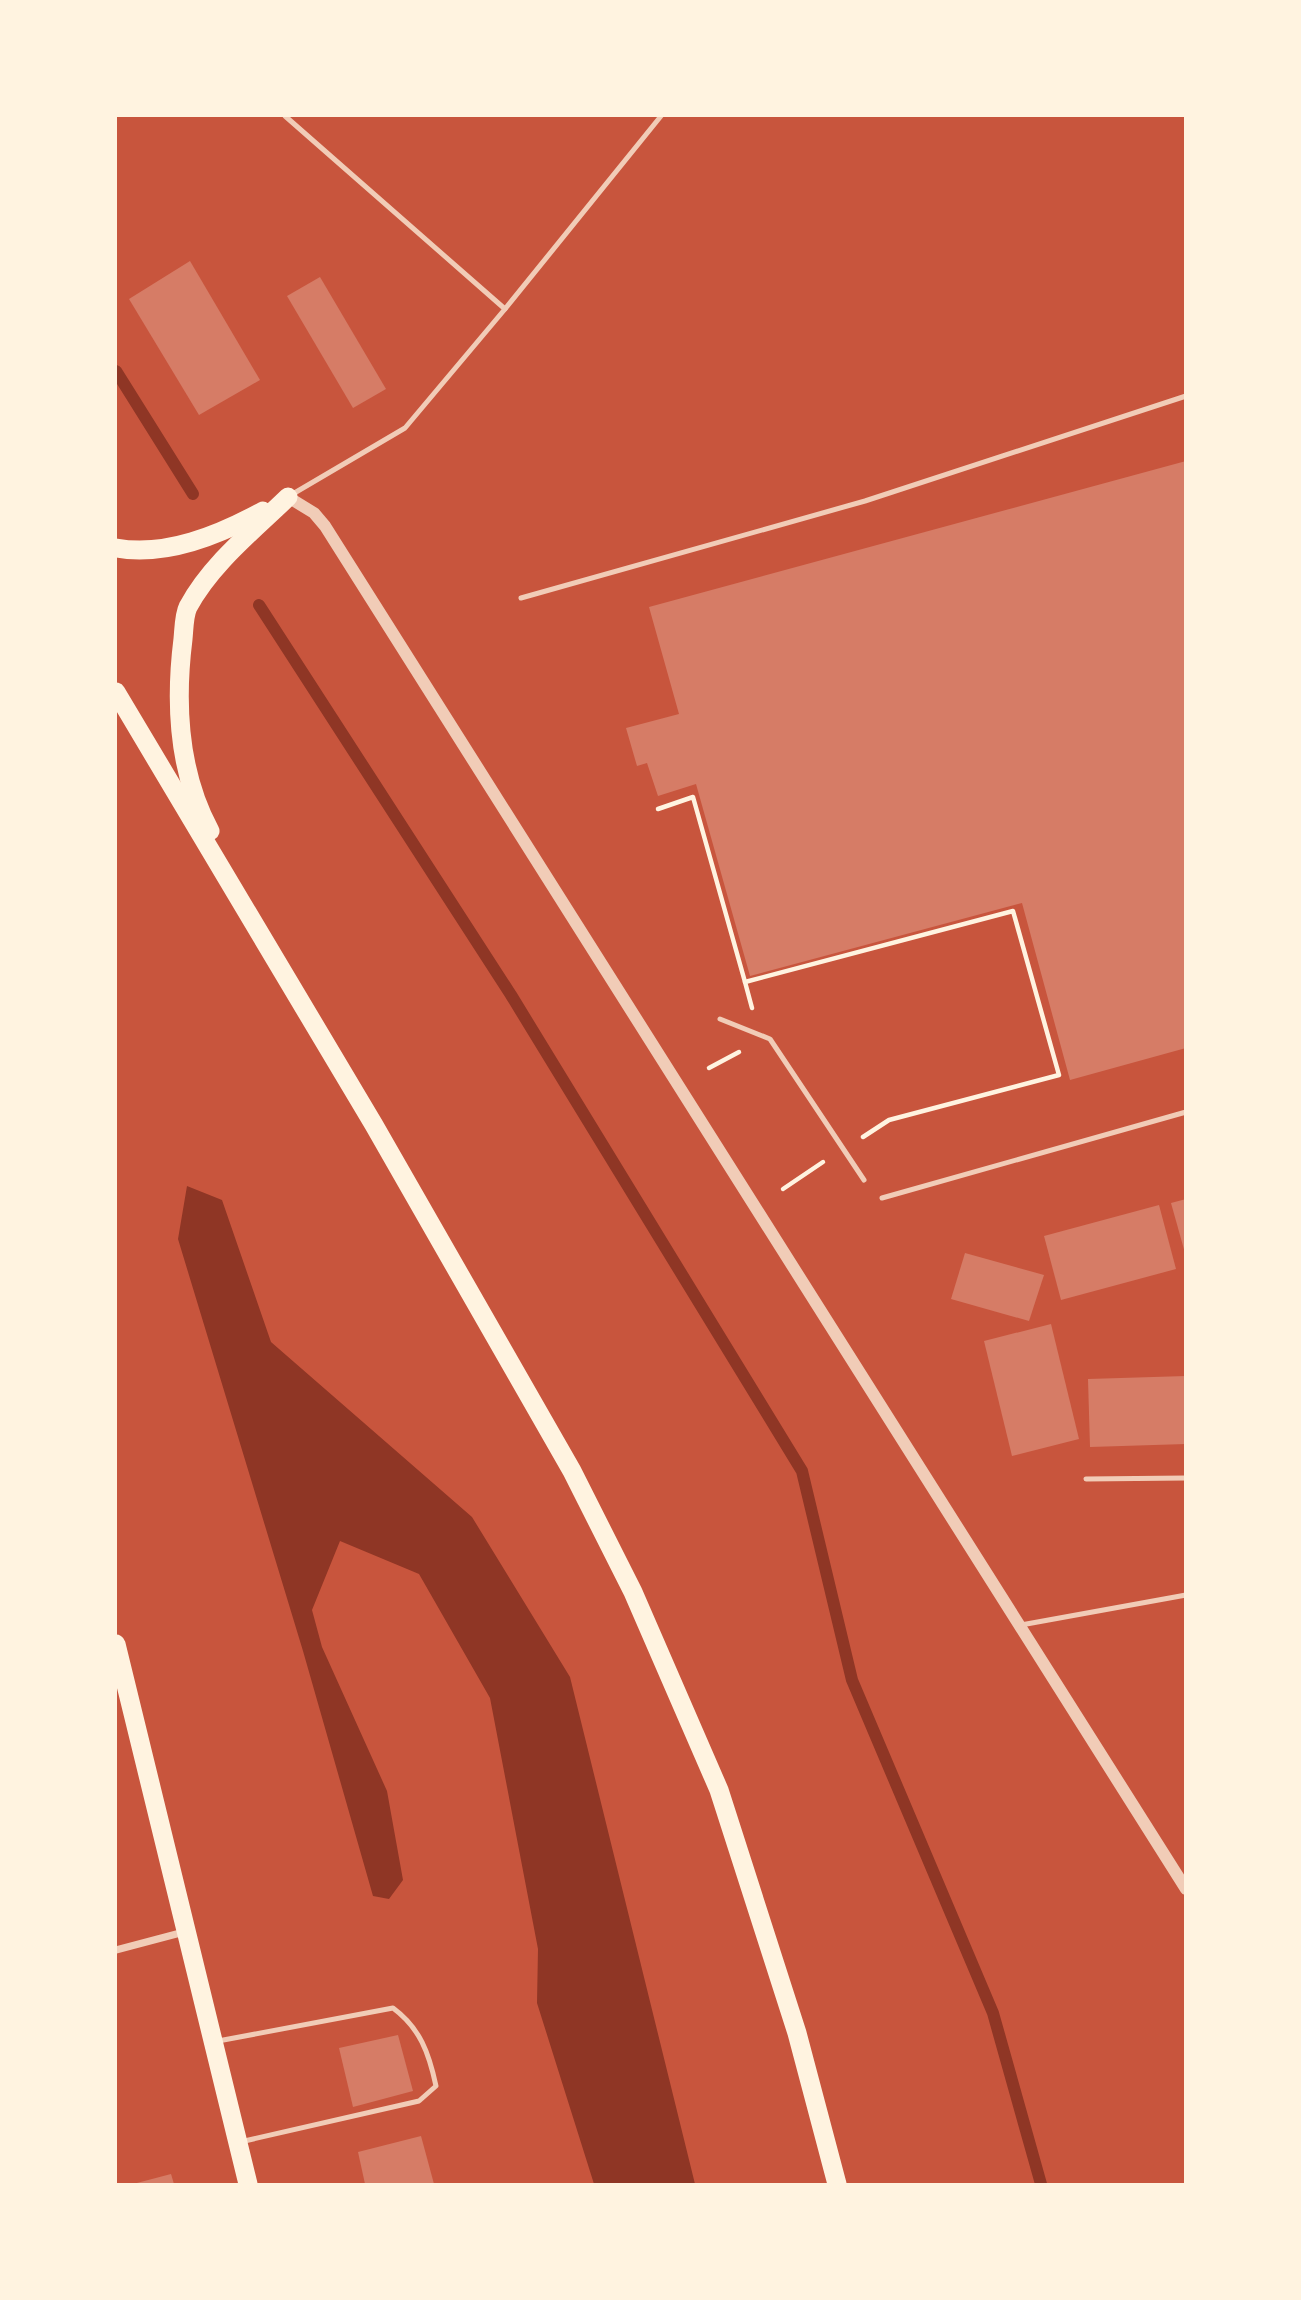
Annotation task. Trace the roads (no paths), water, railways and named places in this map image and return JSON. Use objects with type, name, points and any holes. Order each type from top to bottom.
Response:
[{"type":"highway","points":[[116,548],[133,551],[182,545],[230,529],[288,497]]},
{"type":"highway","points":[[288,497],[223,559],[187,609],[178,677],[180,739],[202,816],[323,1041]]},
{"type":"highway","points":[[116,692],[323,1041],[572,1471],[632,1592],[719,1790],[797,2033],[837,2185]]},
{"type":"highway","points":[[116,1644],[248,2185]]},
{"type":"street","points":[[288,497],[314,513],[325,526],[1021,1625],[1185,1889]]},
{"type":"street","points":[[116,1950],[188,1931]]},
{"type":"lane","points":[[285,116],[506,309]]},
{"type":"lane","points":[[288,497],[405,428],[506,309],[661,116]]},
{"type":"lane","points":[[521,598],[864,501],[1185,396]]},
{"type":"lane","points":[[720,1018],[770,1040],[864,1180]]},
{"type":"lane","points":[[882,1198],[1185,1112]]},
{"type":"lane","points":[[1086,1479],[1185,1478]]},
{"type":"lane","points":[[1021,1625],[1185,1595]]},
{"type":"lane","points":[[215,2042],[393,2008],[420,2034],[436,2086],[419,2101],[237,2143]]},
{"type":"waterway","points":[[116,371],[193,494]]},
{"type":"waterway","points":[[259,605],[511,995],[802,1471],[852,1680],[993,2013],[1041,2184]]}]
